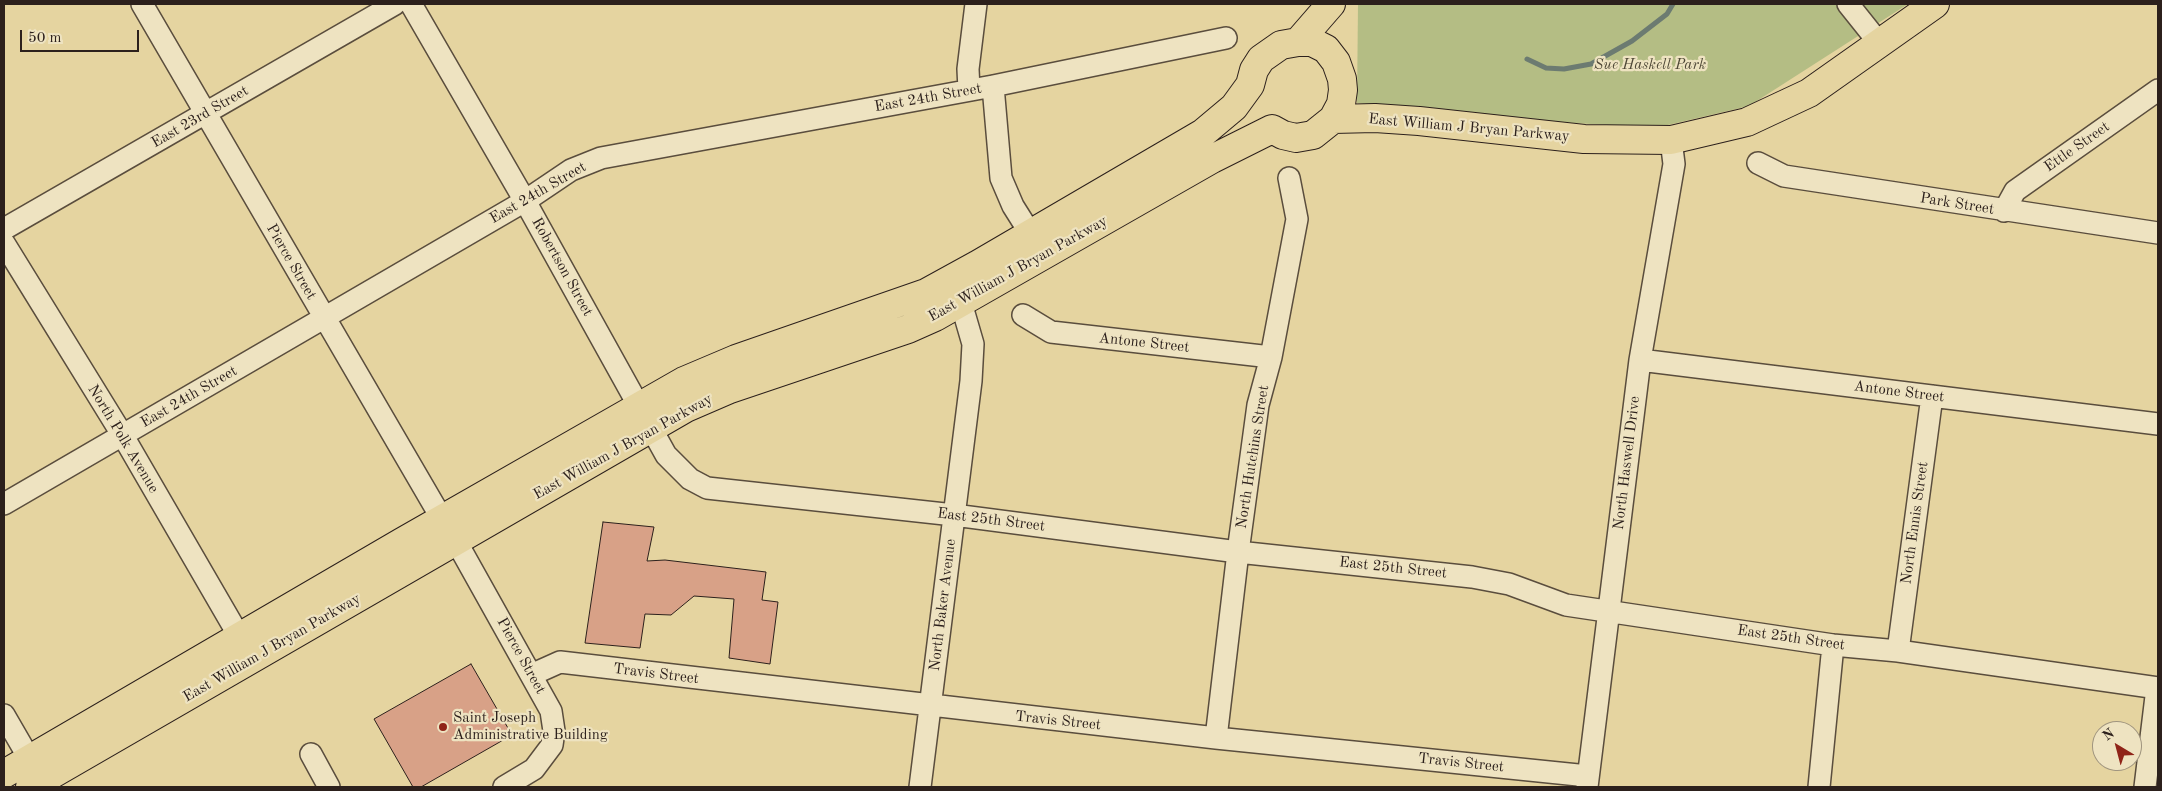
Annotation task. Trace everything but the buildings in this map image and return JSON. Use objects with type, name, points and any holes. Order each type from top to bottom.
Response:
[{"type":"main road","points":[[1298,42],[1331,4]]},
{"type":"main road","name":"East William J Bryan Parkway","points":[[1333,119],[1375,118],[1419,121],[1584,139],[1671,140],[1748,122],[1780,108],[1809,93],[1935,4]]},
{"type":"main road","points":[[1250,85],[1254,105],[1261,117],[1272,129],[1288,136],[1306,137],[1320,130],[1333,119],[1339,110],[1342,96],[1342,79],[1339,68],[1326,48],[1312,42],[1298,42]]},
{"type":"main road","name":"East William J Bryan Parkway","points":[[4,774],[37,779],[449,530],[645,416],[708,369],[926,293],[1203,133],[1234,107],[1250,85],[1254,70],[1265,55],[1281,45],[1298,42]]},
{"type":"main road","name":"East William J Bryan Parkway","points":[[645,416],[709,397],[908,329],[959,305],[1212,159],[1272,129]]},
{"type":"main road","name":"East William J Bryan Parkway","points":[[37,779],[239,636],[449,530]]},
{"type":"street","name":"Pierce Street","points":[[142,4],[205,115],[449,530],[551,711],[554,731],[552,745],[534,769],[504,787]]},
{"type":"street","name":"East 23rd Street","points":[[4,229],[395,4]]},
{"type":"street","name":"Robertson Street","points":[[411,4],[525,201],[645,416]]},
{"type":"street","points":[[969,90],[968,69],[976,4]]},
{"type":"street","points":[[1848,4],[1880,44]]},
{"type":"street","name":"East 24th Street","points":[[4,504],[525,201],[571,170],[601,158],[994,86],[1226,38]]},
{"type":"street","points":[[994,86],[1001,178],[1012,206],[1030,233]]},
{"type":"street","name":"Ettle Street","points":[[2004,211],[2015,191],[2158,90]]},
{"type":"street","name":"North Haswell Drive","points":[[1587,782],[1640,360],[1674,164],[1671,140]]},
{"type":"street","name":"Park Street","points":[[1758,163],[1784,176],[2158,233]]},
{"type":"street","name":"North Hutchins Street","points":[[1216,738],[1258,405],[1271,356],[1297,219],[1289,178]]},
{"type":"street","name":"North Polk Avenue","points":[[4,243],[122,436],[239,636]]},
{"type":"street","name":"North Baker Avenue","points":[[920,787],[971,381],[973,344],[964,313],[959,305]]},
{"type":"street","name":"Antone Street","points":[[1022,315],[1051,332],[1271,356]]},
{"type":"street","name":"Antone Street","points":[[1640,360],[2158,424]]},
{"type":"street","name":"North Ennis Street","points":[[1898,651],[1932,396]]},
{"type":"street","name":"East 25th Street","points":[[645,416],[666,455],[678,469],[690,479],[707,488],[954,516],[1238,552],[1472,577],[1509,584],[1566,605],[1832,645],[1898,651],[2158,688]]},
{"type":"street","points":[[1819,787],[1832,645]]},
{"type":"street","name":"Travis Street","points":[[531,675],[560,662],[1587,782]]},
{"type":"street","points":[[2146,787],[2158,688]]},
{"type":"street","points":[[4,714],[37,779]]},
{"type":"street","points":[[311,754],[329,787]]},
{"type":"green space","name":"Sue Haskell Park","points":[[1358,4],[1908,4],[1749,106],[1655,128],[1510,119],[1357,103]]},
{"type":"waterway","points":[[1527,59],[1546,68],[1564,69],[1591,64],[1632,41],[1667,14],[1673,4]]},
{"type":"place","name":"Saint Joseph Administrative Building","points":[[443,727]]}]
